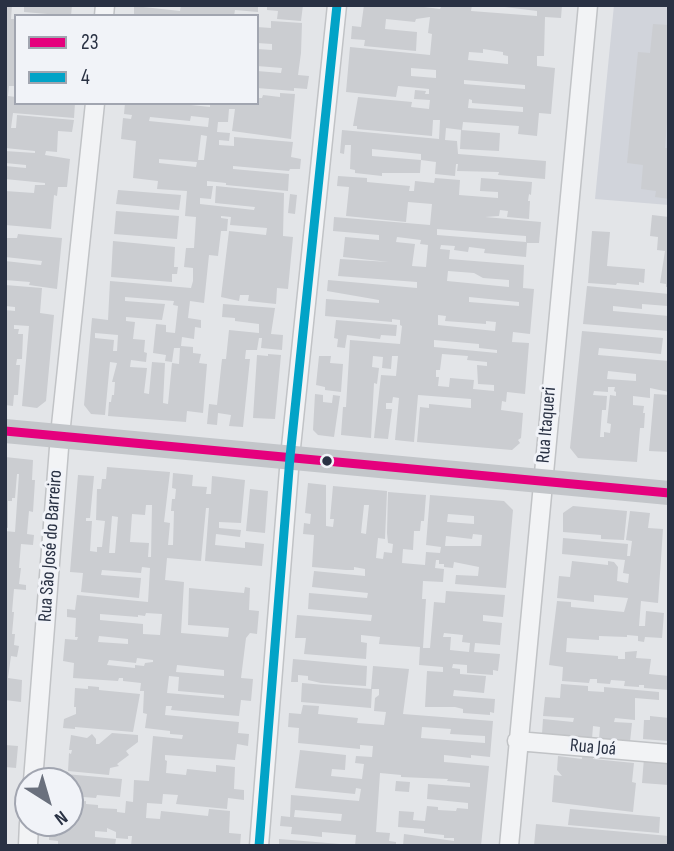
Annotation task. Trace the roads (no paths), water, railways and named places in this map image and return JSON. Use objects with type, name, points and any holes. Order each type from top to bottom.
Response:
[{"type":"street","points":[[258,846],[290,457],[337,5]]},
{"type":"street","name":"Rua Itaqueri","points":[[509,846],[588,5]]},
{"type":"street","name":"Rua São José do Barreiro","points":[[34,767],[60,435],[95,105]]},
{"type":"street","points":[[5,431],[669,493]]},
{"type":"street","name":"Rua Joá","points":[[517,741],[669,754]]}]
